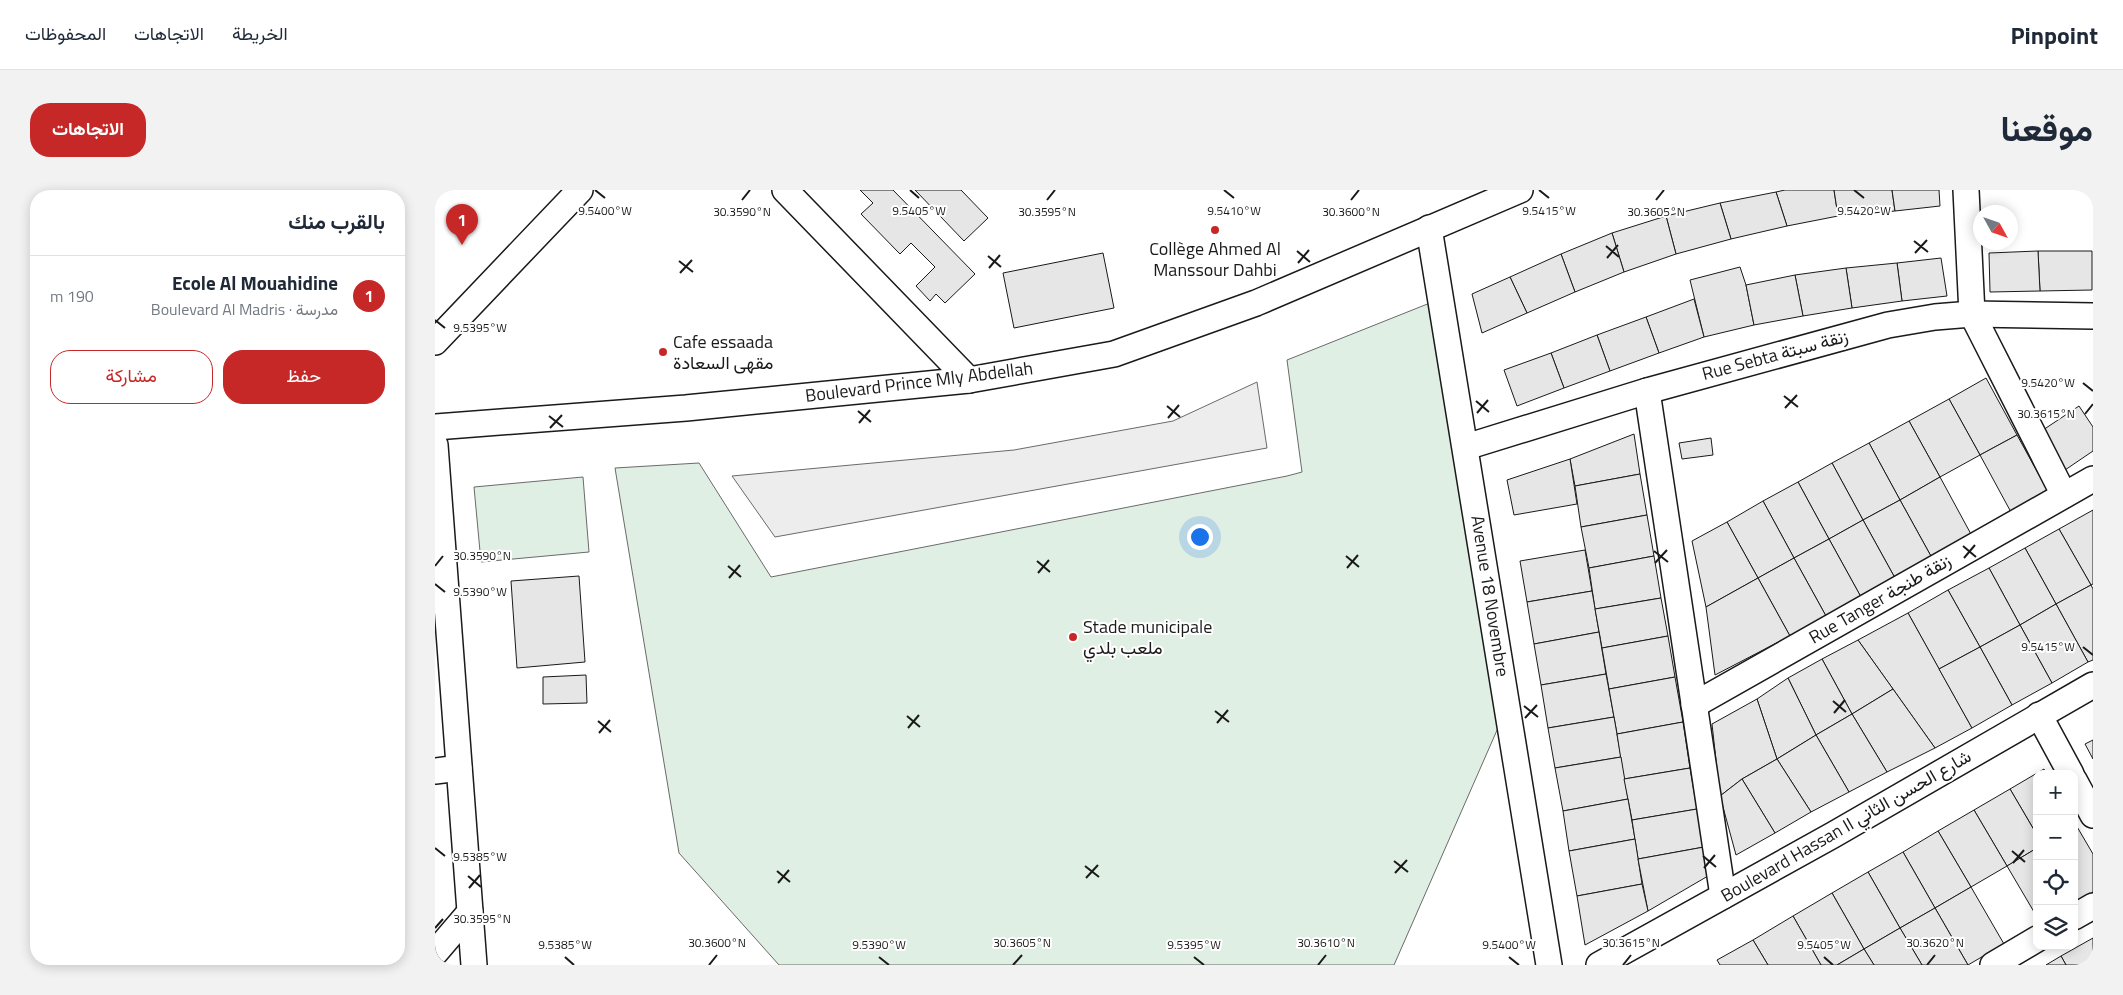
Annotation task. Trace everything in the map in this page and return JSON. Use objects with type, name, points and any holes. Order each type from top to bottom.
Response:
[{"type":"street","points":[[435,342],[580,190]]},
{"type":"street","points":[[785,190],[969,380]]},
{"type":"street","name":"Boulevard Prince Mly Abdellah","points":[[435,427],[686,408],[969,380],[1114,354],[1256,303],[1520,190]]},
{"type":"street","points":[[1966,190],[1972,314],[2064,495]]},
{"type":"street","name":"Avenue 18 Novembre","points":[[1429,228],[1549,965]]},
{"type":"street","name":"Rue Sebta زنقة سبتة","points":[[1466,447],[1647,390],[1888,324],[1972,314],[2093,316]]},
{"type":"street","points":[[1647,390],[1723,896]]},
{"type":"street","points":[[435,445],[474,965]]},
{"type":"street","name":"Rue Tanger زنقة طنجة","points":[[1694,705],[2093,479]]},
{"type":"street","name":"Boulevard Hassan II شارع الحسن الثاني","points":[[1599,965],[1833,835],[2093,685]]},
{"type":"street","points":[[2039,715],[2069,770]]},
{"type":"street","points":[[435,771],[459,768]]},
{"type":"street","points":[[2078,787],[2093,815]]},
{"type":"street","points":[[2078,915],[2093,906]]},
{"type":"street","points":[[435,953],[470,912]]},
{"type":"street","points":[[1993,965],[2033,941]]},
{"type":"green space","name":"Stade municipale ملعب بلدي","points":[[1445,297],[1512,696],[1394,965],[779,965],[679,853],[615,468],[699,463],[771,577],[1287,476],[1302,472],[1287,360]]},
{"type":"green space","points":[[583,477],[589,552],[481,562],[474,487]]},
{"type":"shaded area","points":[[1257,382],[1267,448],[775,537],[732,476],[1014,450],[1173,421]]},
{"type":"building","points":[[860,190],[893,190],[975,274],[945,303],[936,294],[930,301],[916,286],[935,267],[911,243],[900,254],[861,214],[873,203]]},
{"type":"building","points":[[915,190],[961,190],[988,218],[964,241]]},
{"type":"building","points":[[1785,190],[1834,190],[1838,216],[1787,226],[1776,192]]},
{"type":"building","points":[[1834,190],[1892,190],[1895,211],[1838,216]]},
{"type":"building","points":[[1892,190],[1939,190],[1940,206],[1895,211]]},
{"type":"building","points":[[1776,192],[1787,226],[1731,239],[1720,203]]},
{"type":"building","points":[[1720,203],[1731,239],[1676,254],[1666,216]]},
{"type":"building","points":[[1666,216],[1676,254],[1624,272],[1612,233]]},
{"type":"building","points":[[1612,233],[1624,272],[1575,292],[1561,254]]},
{"type":"building","points":[[2038,251],[2092,251],[2092,290],[2040,291]]},
{"type":"building","points":[[2038,251],[2040,291],[1990,292],[1989,253]]},
{"type":"building","points":[[1103,253],[1114,308],[1014,328],[1003,273]]},
{"type":"building","points":[[1561,254],[1575,292],[1527,313],[1510,277]]},
{"type":"building","points":[[1941,258],[1947,296],[1902,301],[1897,263]]},
{"type":"building","points":[[1897,263],[1902,301],[1852,308],[1846,268]]},
{"type":"building","points":[[1740,267],[1746,285],[1754,325],[1704,337],[1690,280]]},
{"type":"building","points":[[1846,268],[1852,308],[1803,316],[1795,275]]},
{"type":"building","points":[[1795,275],[1803,316],[1754,325],[1746,285]]},
{"type":"building","points":[[1510,277],[1527,313],[1482,333],[1472,294]]},
{"type":"building","points":[[1694,299],[1704,337],[1659,353],[1646,317]]},
{"type":"building","points":[[1646,317],[1659,353],[1610,371],[1597,335]]},
{"type":"building","points":[[1597,335],[1610,371],[1564,388],[1551,353]]},
{"type":"building","points":[[1551,353],[1564,388],[1517,406],[1504,370]]},
{"type":"building","points":[[1986,378],[2017,435],[1980,455],[1949,399]]},
{"type":"building","points":[[1949,399],[1980,455],[1940,477],[1909,421]]},
{"type":"building","points":[[2079,406],[2093,427],[2093,451],[2065,470],[2040,432]]},
{"type":"building","points":[[1909,421],[1940,477],[1900,500],[1869,443]]},
{"type":"building","points":[[1634,434],[1640,474],[1575,486],[1570,459]]},
{"type":"building","points":[[2017,435],[2049,493],[2012,514],[1980,455]]},
{"type":"building","points":[[1711,438],[1713,455],[1682,459],[1679,443]]},
{"type":"building","points":[[1869,443],[1900,500],[1863,520],[1832,463]]},
{"type":"building","points":[[1570,459],[1577,504],[1514,515],[1507,480]]},
{"type":"building","points":[[1832,463],[1863,520],[1829,539],[1798,482]]},
{"type":"building","points":[[1640,474],[1647,515],[1581,527],[1575,486]]},
{"type":"building","points":[[1940,477],[1972,536],[1932,558],[1900,500]]},
{"type":"building","points":[[1798,482],[1829,539],[1794,558],[1763,501]]},
{"type":"building","points":[[1900,500],[1932,558],[1895,578],[1863,520]]},
{"type":"building","points":[[1763,501],[1794,558],[1758,578],[1727,522]]},
{"type":"building","points":[[2093,510],[2093,584],[2091,585],[2059,529]]},
{"type":"building","points":[[1647,515],[1654,556],[1589,568],[1581,527]]},
{"type":"building","points":[[1863,520],[1895,578],[1861,597],[1829,539]]},
{"type":"building","points":[[1727,522],[1758,578],[1706,607],[1692,541]]},
{"type":"building","points":[[2059,529],[2091,585],[2056,604],[2025,548]]},
{"type":"building","points":[[1829,539],[1861,597],[1826,616],[1794,558]]},
{"type":"building","points":[[2025,548],[2056,604],[2020,625],[1989,568]]},
{"type":"building","points":[[1585,550],[1592,591],[1527,602],[1520,561]]},
{"type":"building","points":[[1654,556],[1661,598],[1595,609],[1589,568]]},
{"type":"building","points":[[1794,558],[1826,616],[1790,636],[1758,578]]},
{"type":"building","points":[[1989,568],[2020,625],[1980,647],[1948,590]]},
{"type":"building","points":[[579,576],[585,662],[517,668],[511,581]]},
{"type":"building","points":[[1758,578],[1790,636],[1715,675],[1706,607]]},
{"type":"building","points":[[2091,585],[2093,589],[2093,660],[2088,662],[2056,604]]},
{"type":"building","points":[[1948,590],[1980,647],[1939,669],[1908,613]]},
{"type":"building","points":[[1592,591],[1599,632],[1534,644],[1527,602]]},
{"type":"building","points":[[1661,598],[1668,636],[1602,648],[1595,609]]},
{"type":"building","points":[[2056,604],[2088,662],[2052,683],[2020,625]]},
{"type":"building","points":[[1908,613],[1972,728],[1935,748],[1858,640]]},
{"type":"building","points":[[2020,625],[2052,683],[2012,705],[1980,647]]},
{"type":"building","points":[[1599,632],[1606,674],[1541,685],[1534,644]]},
{"type":"building","points":[[1668,636],[1675,677],[1609,689],[1602,648]]},
{"type":"building","points":[[1858,640],[1893,689],[1852,714],[1822,659]]},
{"type":"building","points":[[1980,647],[2012,705],[1972,728],[1939,669]]},
{"type":"building","points":[[1822,659],[1852,714],[1816,735],[1788,678]]},
{"type":"building","points":[[1606,674],[1614,717],[1548,728],[1541,685]]},
{"type":"building","points":[[586,675],[587,703],[543,704],[543,677]]},
{"type":"building","points":[[1675,677],[1683,722],[1617,734],[1609,689]]},
{"type":"building","points":[[1788,678],[1816,735],[1777,759],[1757,699]]},
{"type":"building","points":[[1893,689],[1935,748],[1887,772],[1852,714]]},
{"type":"building","points":[[1757,699],[1777,759],[1742,779],[1720,796],[1712,724]]},
{"type":"building","points":[[1852,714],[1887,772],[1849,792],[1816,735]]},
{"type":"building","points":[[1614,717],[1621,757],[1555,768],[1548,728]]},
{"type":"building","points":[[1683,722],[1690,768],[1624,779],[1617,734]]},
{"type":"building","points":[[1816,735],[1849,792],[1811,812],[1777,759]]},
{"type":"building","points":[[2093,740],[2093,759],[2085,744]]},
{"type":"building","points":[[1621,757],[1628,799],[1563,811],[1555,768]]},
{"type":"building","points":[[1777,759],[1811,812],[1775,833],[1742,779]]},
{"type":"building","points":[[1690,768],[1697,809],[1632,820],[1624,779]]},
{"type":"building","points":[[2033,775],[2033,828],[2010,789]]},
{"type":"building","points":[[1742,779],[1775,833],[1736,855],[1720,796]]},
{"type":"building","points":[[2010,789],[2033,828],[2033,850],[2007,866],[1974,810]]},
{"type":"building","points":[[1628,799],[1635,839],[1569,851],[1563,811]]},
{"type":"building","points":[[1697,809],[1704,847],[1638,859],[1632,820]]},
{"type":"building","points":[[1974,810],[2007,866],[1971,887],[1938,831]]},
{"type":"building","points":[[2078,828],[2093,854],[2093,892],[2078,901]]},
{"type":"building","points":[[1938,831],[1971,887],[1935,908],[1903,852]]},
{"type":"building","points":[[1635,839],[1642,884],[1577,896],[1569,851]]},
{"type":"building","points":[[1704,847],[1708,876],[1648,911],[1638,859]]},
{"type":"building","points":[[2033,850],[2033,910],[2007,866]]},
{"type":"building","points":[[1903,852],[1935,908],[1900,928],[1868,872]]},
{"type":"building","points":[[1868,872],[1900,928],[1864,949],[1832,893]]},
{"type":"building","points":[[1642,884],[1648,911],[1585,945],[1577,896]]},
{"type":"building","points":[[1971,887],[2004,944],[1968,965],[1935,908]]},
{"type":"building","points":[[1832,893],[1864,949],[1837,965],[1821,965],[1793,916]]},
{"type":"building","points":[[1935,908],[1968,965],[1922,965],[1900,928]]},
{"type":"building","points":[[1793,916],[1821,965],[1768,965],[1753,940]]},
{"type":"building","points":[[1900,928],[1922,965],[1874,965],[1864,949]]},
{"type":"building","points":[[2093,938],[2093,965],[2066,965],[2061,956],[2072,950],[2078,950],[2078,946]]},
{"type":"building","points":[[1753,940],[1768,965],[1720,965],[1717,960]]},
{"type":"building","points":[[1864,949],[1874,965],[1837,965]]},
{"type":"building","points":[[2061,956],[2066,965],[2046,965]]},
{"type":"place","name":"Collège Ahmed Al Manssour Dahbi","points":[[1215,230]]},
{"type":"place","name":"Ecole Al Mouahidine","points":[[462,245]]},
{"type":"place","name":"Cafe essaada مقهى السعادة","points":[[663,352]]},
{"type":"place","name":"Stade municipale ملعب بلدي","points":[[1073,637]]}]
